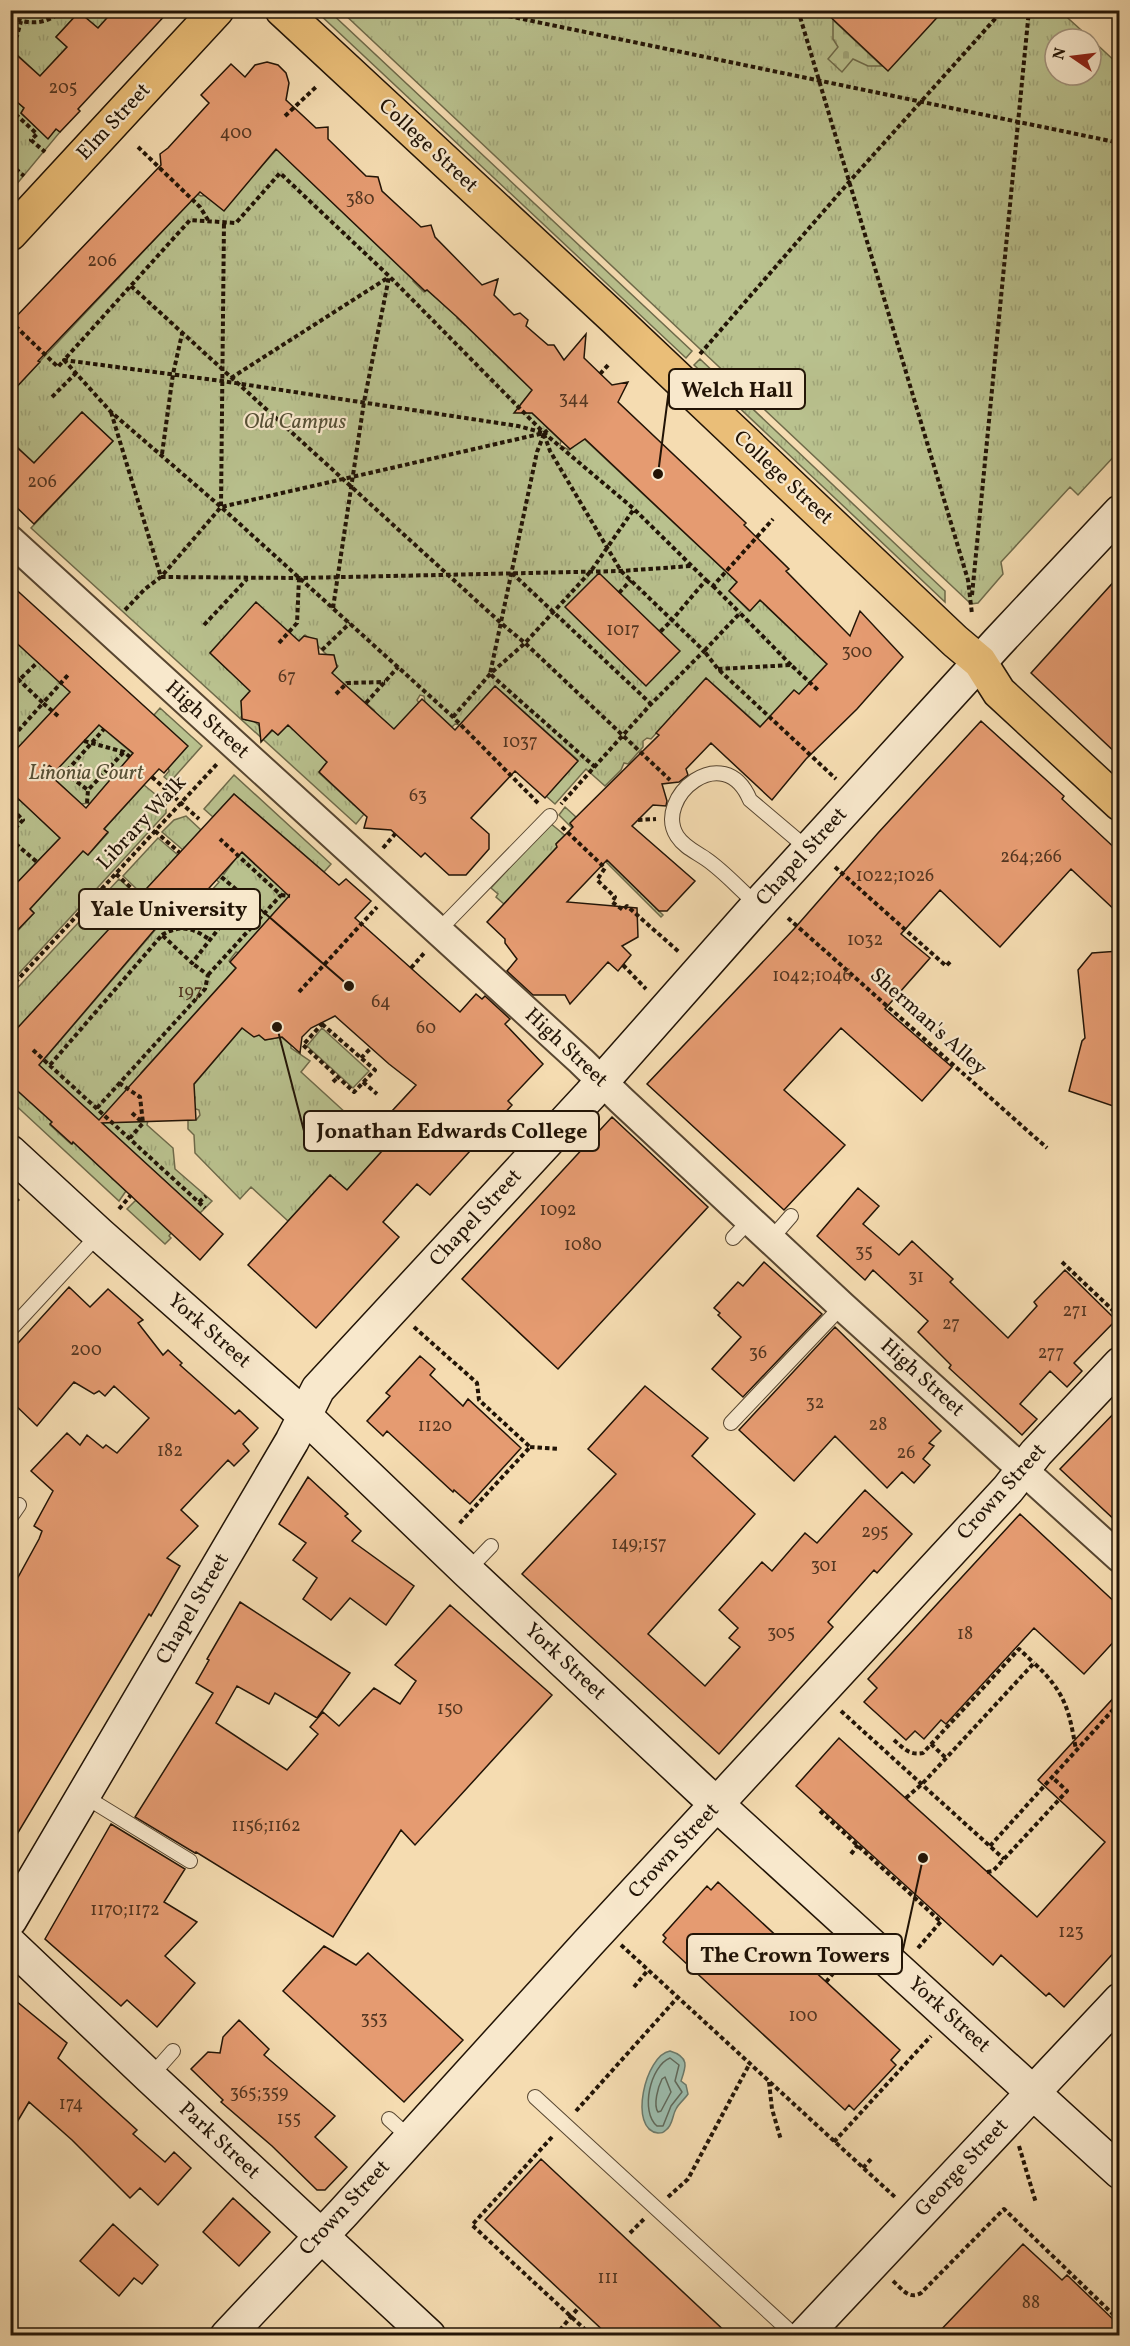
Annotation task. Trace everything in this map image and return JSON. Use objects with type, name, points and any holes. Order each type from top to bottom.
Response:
[{"type":"main road","name":"Elm Street","points":[[10,234],[217,10]]},
{"type":"main road","name":"College Street","points":[[282,10],[980,662],[999,692],[1119,804]]},
{"type":"main road","name":"Chapel Street","points":[[10,1920],[305,1416],[318,1389],[602,1082],[758,906],[822,859],[980,662],[1119,512]]},
{"type":"main road","name":"York Street","points":[[10,1152],[109,1221],[305,1416],[467,1571],[1119,2172]]},
{"type":"main road","name":"Crown Street","points":[[226,2336],[320,2235],[399,2129],[718,1804],[1119,1364]]},
{"type":"main road","name":"Park Street","points":[[10,1944],[429,2336]]},
{"type":"main road","name":"George Street","points":[[804,2336],[1119,2000]]},
{"type":"street","name":"High Street","points":[[10,540],[434,938],[602,1082],[741,1229],[771,1239],[1119,1558]]},
{"type":"lane","points":[[758,906],[708,860],[692,851],[678,838],[672,825],[671,811],[683,792],[700,776],[712,772],[731,777],[745,788],[750,800],[822,859]]},
{"type":"lane","points":[[434,938],[550,816]]},
{"type":"lane","points":[[771,1239],[791,1216]]},
{"type":"lane","points":[[10,1330],[109,1221]]},
{"type":"lane","points":[[731,1423],[842,1306]]},
{"type":"lane","points":[[10,1518],[19,1505]]},
{"type":"lane","points":[[467,1571],[491,1546]]},
{"type":"lane","points":[[84,1796],[190,1861]]},
{"type":"lane","points":[[150,2077],[173,2051]]},
{"type":"lane","points":[[535,2097],[795,2336]]},
{"type":"path","points":[[10,17],[21,21],[40,22],[55,18],[62,10]]},
{"type":"path","points":[[479,10],[1119,143]]},
{"type":"path","points":[[798,10],[969,580],[972,601]]},
{"type":"path","points":[[700,354],[849,182],[1003,10]]},
{"type":"path","points":[[972,614],[1029,10]]},
{"type":"path","points":[[10,44],[17,36],[21,21]]},
{"type":"path","points":[[285,116],[316,87]]},
{"type":"path","points":[[10,109],[37,134],[32,140],[45,152]]},
{"type":"path","points":[[138,147],[200,207],[209,221]]},
{"type":"path","points":[[10,164],[24,176]]},
{"type":"path","points":[[10,321],[58,367],[190,220],[236,223],[280,174],[389,276],[544,433],[633,509],[819,691]]},
{"type":"path","points":[[221,507],[224,221]]},
{"type":"path","points":[[222,381],[233,378],[389,276]]},
{"type":"path","points":[[333,608],[364,402],[389,276]]},
{"type":"path","points":[[131,286],[525,643],[683,792]]},
{"type":"path","points":[[162,455],[173,374],[182,334]]},
{"type":"path","points":[[64,360],[111,412],[221,507],[453,717],[550,816],[605,868],[597,880],[615,897],[612,902],[623,910],[627,906],[681,954]]},
{"type":"path","points":[[64,360],[364,402],[518,426],[544,433]]},
{"type":"path","points":[[600,374],[610,363]]},
{"type":"path","points":[[52,397],[76,373]]},
{"type":"path","points":[[111,412],[161,577]]},
{"type":"path","points":[[120,615],[161,577],[221,507],[544,433],[549,429]]},
{"type":"path","points":[[544,433],[550,451],[621,571],[704,651],[718,669],[838,781]]},
{"type":"path","points":[[490,674],[537,452],[544,433]]},
{"type":"path","points":[[453,717],[490,674],[525,643],[591,571],[633,509]]},
{"type":"path","points":[[713,586],[773,519]]},
{"type":"path","points":[[161,577],[300,578],[621,571],[691,566]]},
{"type":"path","points":[[512,572],[651,704]]},
{"type":"path","points":[[279,643],[297,623],[300,578]]},
{"type":"path","points":[[204,625],[247,579]]},
{"type":"path","points":[[619,593],[631,580]]},
{"type":"path","points":[[660,632],[706,580]]},
{"type":"path","points":[[550,816],[651,704],[740,613]]},
{"type":"path","points":[[322,650],[350,623]]},
{"type":"path","points":[[19,680],[38,662]]},
{"type":"path","points":[[718,669],[791,665]]},
{"type":"path","points":[[366,703],[398,667]]},
{"type":"path","points":[[10,672],[58,716]]},
{"type":"path","points":[[490,674],[595,767]]},
{"type":"path","points":[[10,740],[68,675]]},
{"type":"path","points":[[10,678],[19,680]]},
{"type":"path","points":[[336,694],[347,683],[385,682]]},
{"type":"path","points":[[55,779],[65,773],[104,729]]},
{"type":"path","points":[[84,741],[124,752],[130,757]]},
{"type":"path","points":[[87,803],[88,790],[124,752]]},
{"type":"path","name":"Library Walk","points":[[10,988],[222,759]]},
{"type":"path","points":[[48,766],[60,776]]},
{"type":"path","points":[[65,773],[88,790]]},
{"type":"path","points":[[152,777],[199,819]]},
{"type":"path","points":[[10,834],[23,820],[11,808]]},
{"type":"path","points":[[155,831],[180,853]]},
{"type":"path","points":[[379,853],[395,834]]},
{"type":"path","points":[[10,839],[37,862]]},
{"type":"path","points":[[220,839],[281,895],[290,896]]},
{"type":"path","points":[[822,859],[946,966],[951,961]]},
{"type":"path","points":[[116,874],[141,896]]},
{"type":"path","points":[[192,963],[244,896],[219,875]]},
{"type":"path","points":[[204,891],[229,915]]},
{"type":"path","points":[[97,1108],[205,989],[208,975],[281,895]]},
{"type":"path","points":[[299,992],[382,902]]},
{"type":"path","name":"Sherman's Alley","points":[[788,918],[1047,1148]]},
{"type":"path","points":[[50,1065],[162,935],[170,930],[190,928],[210,940]]},
{"type":"path","points":[[162,935],[208,975]]},
{"type":"path","points":[[411,968],[434,938]]},
{"type":"path","points":[[623,965],[647,989]]},
{"type":"path","points":[[322,1024],[361,1058],[375,1070],[354,1092],[303,1045],[310,1033],[322,1024]]},
{"type":"path","points":[[361,1058],[371,1048]]},
{"type":"path","points":[[33,1050],[205,1208]]},
{"type":"path","points":[[333,1082],[338,1077]]},
{"type":"path","points":[[363,1082],[376,1094]]},
{"type":"path","points":[[119,1083],[140,1097],[143,1122],[130,1138]]},
{"type":"path","points":[[132,1113],[143,1122]]},
{"type":"path","points":[[154,1171],[159,1165]]},
{"type":"path","points":[[10,1208],[22,1194]]},
{"type":"path","points":[[109,1221],[131,1195]]},
{"type":"path","points":[[200,1202],[206,1196]]},
{"type":"path","points":[[1062,1262],[1119,1317]]},
{"type":"path","points":[[413,1326],[477,1383],[479,1400],[530,1447],[559,1449]]},
{"type":"path","points":[[459,1524],[530,1447]]},
{"type":"path","points":[[894,1740],[907,1751],[916,1754],[923,1753],[1019,1649],[1050,1677],[1063,1696],[1076,1750]]},
{"type":"path","points":[[906,1798],[922,1784],[1034,1662]]},
{"type":"path","points":[[821,1693],[1004,1859]]},
{"type":"path","points":[[990,1846],[1119,1702]]},
{"type":"path","points":[[931,1744],[946,1758]]},
{"type":"path","points":[[987,1872],[993,1871],[1067,1791],[1052,1777]]},
{"type":"path","points":[[820,1811],[942,1921],[918,1948]]},
{"type":"path","points":[[851,1854],[859,1845]]},
{"type":"path","points":[[619,1942],[898,2201]]},
{"type":"path","points":[[826,1982],[846,1957]]},
{"type":"path","points":[[634,1987],[648,1970]]},
{"type":"path","points":[[575,2111],[678,1998]]},
{"type":"path","points":[[834,2142],[931,2036]]},
{"type":"path","points":[[668,2198],[688,2179],[750,2063]]},
{"type":"path","points":[[769,2082],[772,2109],[781,2140]]},
{"type":"path","points":[[554,2135],[472,2225],[592,2336]]},
{"type":"path","points":[[1018,2143],[1036,2203]]},
{"type":"path","points":[[863,2168],[872,2158]]},
{"type":"path","points":[[893,2281],[906,2294],[916,2296],[921,2293],[1004,2209],[1119,2321]]},
{"type":"path","points":[[630,2233],[644,2219]]},
{"type":"path","points":[[555,2336],[579,2307]]},
{"type":"green space","points":[[10,11],[114,11],[98,28],[79,12],[56,37],[67,47],[40,76],[11,49]]},
{"type":"green space","points":[[316,11],[329,11],[692,351],[686,358]]},
{"type":"green space","points":[[341,11],[1060,11],[1078,27],[1043,27],[1043,87],[1103,87],[1103,50],[1119,65],[1119,451],[1078,495],[1070,487],[1001,562],[1003,574],[978,603],[971,604]]},
{"type":"green space","points":[[833,20],[882,66],[868,66],[853,59],[842,72],[828,59],[838,47],[833,39]]},
{"type":"green space","points":[[11,96],[24,108],[21,113],[48,138],[56,129],[60,132],[11,191]]},
{"type":"green space","name":"Old Campus","points":[[277,149],[414,279],[413,281],[424,292],[427,290],[458,315],[457,318],[465,325],[467,323],[496,355],[499,353],[537,394],[532,400],[525,399],[521,404],[526,413],[532,413],[561,441],[560,445],[569,450],[573,447],[579,434],[737,582],[729,591],[749,611],[760,600],[827,664],[816,676],[825,684],[808,702],[794,691],[761,727],[706,678],[651,739],[647,738],[643,741],[643,747],[628,764],[624,763],[621,770],[605,786],[586,769],[555,804],[546,796],[578,760],[495,686],[460,725],[455,724],[452,727],[425,702],[424,696],[420,695],[417,700],[419,703],[387,737],[374,710],[354,693],[345,702],[323,682],[338,666],[334,662],[334,657],[328,656],[317,645],[317,641],[305,635],[289,652],[256,603],[210,653],[230,672],[255,686],[241,701],[247,708],[241,717],[246,720],[249,717],[262,728],[260,730],[262,736],[266,737],[273,730],[278,735],[292,720],[327,762],[319,773],[364,814],[356,824],[31,528],[113,441],[82,412],[34,463],[11,441],[10,393],[188,204],[195,193],[201,196],[239,191]]},
{"type":"green space","points":[[700,359],[945,591],[945,602],[694,365]]},
{"type":"green space","points":[[10,637],[84,688],[48,716],[11,756]]},
{"type":"green space","points":[[160,708],[202,746],[170,782],[164,777],[169,771],[154,715]]},
{"type":"green space","name":"Linonia Court","points":[[99,725],[133,754],[91,803],[81,804],[45,770]]},
{"type":"green space","points":[[234,775],[331,864],[324,872],[234,794],[213,817],[204,809]]},
{"type":"green space","points":[[144,785],[166,803],[166,813],[11,982],[10,932],[14,935],[34,913],[30,909],[83,851],[88,855],[108,833],[104,829]]},
{"type":"green space","points":[[19,799],[60,838],[13,887],[10,885],[10,809]]},
{"type":"green space","points":[[565,807],[576,817],[570,824],[663,915],[661,917],[559,815]]},
{"type":"green space","points":[[186,816],[201,830],[183,850],[162,832],[174,820]]},
{"type":"green space","points":[[550,823],[573,842],[559,841],[556,844],[557,847],[504,904],[491,888]]},
{"type":"green space","points":[[223,835],[295,901],[243,957],[236,952],[229,961],[236,968],[141,1073],[155,1085],[147,1125],[173,1148],[175,1169],[212,1201],[200,1213],[28,1055],[46,1057],[180,901],[189,910],[207,888],[211,891],[219,882],[215,879],[222,873],[224,874],[236,858],[218,842]]},
{"type":"green space","points":[[158,838],[178,855],[142,894],[123,876]]},
{"type":"green space","points":[[119,879],[139,897],[19,1027],[11,1020],[10,996]]},
{"type":"green space","points":[[242,1028],[253,1036],[259,1035],[265,1040],[281,1037],[291,1045],[291,1048],[310,1061],[301,1072],[370,1135],[367,1138],[382,1151],[347,1190],[330,1175],[288,1221],[251,1187],[240,1199],[195,1153],[194,1135],[188,1129],[188,1120],[197,1119],[200,1115],[199,1110],[193,1108],[195,1097],[191,1094],[190,1089]]},
{"type":"green space","points":[[322,1028],[369,1071],[353,1088],[307,1046]]},
{"type":"green space","points":[[10,1084],[52,1122],[50,1125],[71,1144],[73,1142],[126,1191],[119,1201],[11,1101]]},
{"type":"green space","points":[[136,1200],[171,1233],[169,1236],[171,1238],[165,1244],[127,1209]]},
{"type":"water","points":[[670,2051],[684,2059],[685,2067],[681,2081],[686,2085],[688,2094],[677,2107],[668,2128],[658,2133],[649,2129],[644,2119],[643,2092],[653,2065],[661,2056]]},
{"type":"building","points":[[114,10],[170,10],[78,109],[80,111],[60,132],[56,129],[48,139],[21,113],[24,108],[10,96],[10,49],[40,76],[67,47],[56,37],[79,12],[98,28]]},
{"type":"building","points":[[823,10],[944,10],[888,71]]},
{"type":"building","points":[[267,62],[278,65],[286,73],[289,83],[286,100],[316,128],[328,127],[328,139],[366,176],[378,177],[382,191],[421,227],[431,225],[435,237],[482,285],[498,279],[494,295],[514,315],[520,313],[528,320],[526,326],[548,345],[554,345],[564,360],[586,334],[584,358],[612,385],[628,382],[618,402],[746,523],[744,525],[789,569],[786,571],[850,636],[860,611],[903,657],[857,709],[806,759],[772,800],[711,743],[686,769],[688,775],[679,782],[662,784],[667,801],[666,806],[653,805],[632,826],[695,881],[667,911],[659,911],[607,860],[567,902],[637,908],[638,937],[622,946],[631,955],[618,971],[608,962],[570,1004],[565,995],[533,995],[507,971],[517,959],[505,943],[505,939],[487,922],[557,847],[556,844],[573,827],[570,823],[659,735],[656,733],[706,678],[760,727],[794,690],[799,694],[827,664],[760,600],[750,611],[729,591],[737,582],[585,439],[570,449],[532,413],[514,413],[532,390],[276,149],[224,211],[200,192],[38,361],[40,362],[10,394],[10,323],[161,165],[160,154],[209,103],[201,95],[231,64],[245,77],[255,65]]},
{"type":"building","points":[[82,412],[113,441],[34,524],[10,501],[10,441],[34,463]]},
{"type":"building","points":[[599,573],[680,651],[646,686],[565,607]]},
{"type":"building","points":[[1119,576],[1119,756],[1031,673]]},
{"type":"building","points":[[10,584],[188,746],[164,773],[159,769],[144,785],[104,829],[108,832],[88,855],[83,851],[30,909],[34,913],[10,938],[10,890],[60,838],[10,791],[10,756],[70,692],[10,637]],"holes":[[[99,725],[133,753],[86,808],[51,776]]]},
{"type":"building","points":[[256,602],[299,641],[304,636],[317,639],[319,654],[334,655],[337,667],[332,673],[394,729],[422,699],[455,730],[495,686],[578,761],[545,798],[515,771],[471,818],[489,834],[489,849],[466,875],[449,875],[425,853],[421,857],[391,830],[364,828],[367,817],[319,772],[327,762],[288,725],[278,735],[272,730],[261,742],[259,723],[242,719],[241,701],[250,691],[210,653]]},
{"type":"building","points":[[981,721],[1064,796],[1062,799],[1119,852],[1119,914],[1071,869],[1000,947],[940,890],[901,934],[930,958],[885,1009],[952,1067],[922,1101],[841,1028],[784,1090],[845,1145],[784,1210],[647,1084],[794,929]]},
{"type":"building","points":[[234,794],[339,885],[346,879],[371,901],[355,918],[460,1012],[476,994],[482,999],[485,996],[510,1019],[505,1024],[543,1064],[508,1101],[512,1105],[430,1195],[417,1184],[383,1222],[399,1237],[316,1328],[248,1265],[330,1175],[347,1190],[382,1151],[367,1138],[416,1085],[335,1016],[311,1028],[302,1037],[300,1053],[282,1037],[265,1040],[259,1035],[254,1037],[242,1028],[194,1084],[196,1120],[102,1123],[223,1234],[200,1260],[73,1142],[72,1144],[50,1124],[52,1122],[10,1084],[10,1036]],"holes":[[[242,852],[289,896],[230,962],[236,968],[99,1120],[39,1065],[179,901],[189,910]]]},
{"type":"building","points":[[1119,951],[1119,1108],[1069,1091],[1082,1041],[1085,1038],[1078,970],[1092,953]]},
{"type":"building","points":[[612,1117],[708,1207],[558,1369],[462,1279]]},
{"type":"building","points":[[858,1188],[879,1206],[863,1224],[899,1255],[912,1241],[953,1279],[950,1282],[1008,1338],[1037,1306],[1034,1302],[1065,1270],[1116,1320],[1074,1363],[1082,1371],[1067,1387],[1050,1371],[1020,1404],[1037,1419],[1022,1435],[949,1368],[951,1365],[918,1332],[928,1321],[873,1270],[865,1280],[817,1236]]},
{"type":"building","points":[[764,1262],[822,1314],[743,1397],[712,1369],[741,1337],[718,1315],[720,1313],[714,1308],[738,1282],[743,1286]]},
{"type":"building","points":[[69,1287],[90,1307],[108,1289],[143,1320],[138,1323],[163,1355],[168,1350],[182,1363],[180,1365],[235,1414],[239,1410],[258,1428],[243,1444],[249,1451],[234,1466],[228,1460],[181,1510],[198,1526],[167,1558],[180,1566],[10,1846],[10,1592],[39,1539],[42,1531],[34,1526],[53,1491],[31,1471],[67,1433],[80,1445],[87,1435],[103,1448],[106,1445],[117,1453],[149,1418],[114,1386],[105,1396],[99,1391],[94,1394],[74,1382],[37,1426],[10,1400],[10,1352]]},
{"type":"building","points":[[835,1327],[941,1431],[929,1443],[934,1446],[923,1459],[930,1465],[914,1483],[902,1472],[887,1488],[835,1436],[794,1481],[739,1430]]},
{"type":"building","points":[[420,1356],[435,1369],[430,1375],[463,1406],[468,1399],[521,1448],[470,1504],[454,1490],[453,1492],[387,1431],[383,1436],[367,1421],[390,1396],[386,1393]]},
{"type":"building","points":[[645,1386],[708,1438],[692,1456],[755,1514],[648,1634],[705,1686],[740,1647],[729,1638],[738,1628],[719,1610],[762,1562],[772,1571],[805,1533],[817,1543],[865,1490],[912,1534],[877,1573],[874,1570],[828,1622],[833,1627],[719,1754],[522,1574],[616,1474],[588,1449]]},
{"type":"building","points":[[1119,1408],[1119,1524],[1060,1469]]},
{"type":"building","points":[[308,1477],[348,1514],[345,1516],[361,1531],[352,1541],[414,1586],[386,1625],[350,1598],[331,1620],[303,1599],[317,1578],[293,1560],[306,1543],[279,1524]]},
{"type":"building","points":[[1020,1514],[1119,1606],[1119,1636],[1084,1674],[1034,1628],[946,1724],[941,1720],[924,1739],[915,1731],[906,1740],[864,1702],[877,1688],[868,1679]]},
{"type":"building","points":[[240,1602],[350,1673],[317,1718],[275,1693],[269,1704],[237,1686],[216,1723],[287,1770],[318,1734],[310,1727],[323,1712],[339,1726],[374,1688],[400,1704],[416,1681],[395,1665],[450,1605],[552,1695],[415,1845],[401,1830],[333,1937],[135,1817],[213,1693],[196,1683]]},
{"type":"building","points":[[1119,1692],[1119,1947],[1064,2007],[1049,1993],[1046,1996],[1001,1955],[993,1965],[796,1786],[839,1738],[1037,1917],[1105,1842],[1038,1780]]},
{"type":"building","points":[[111,1824],[185,1869],[164,1902],[197,1922],[165,1956],[195,1983],[157,2027],[127,2000],[121,2006],[45,1939]]},
{"type":"building","points":[[718,1882],[900,2050],[891,2060],[896,2065],[854,2110],[849,2105],[845,2110],[663,1942],[666,1938],[663,1935],[707,1886],[711,1890]]},
{"type":"building","points":[[324,1946],[356,1965],[368,1953],[463,2040],[404,2102],[283,1991]]},
{"type":"building","points":[[10,1996],[67,2043],[58,2058],[137,2130],[133,2134],[165,2162],[174,2152],[191,2168],[158,2205],[140,2188],[130,2198],[72,2140],[29,2102],[10,2134]]},
{"type":"building","points":[[239,2020],[269,2049],[264,2055],[335,2116],[315,2137],[347,2167],[325,2190],[317,2190],[272,2146],[221,2102],[223,2100],[191,2069],[208,2052],[220,2053],[223,2037]]},
{"type":"building","points":[[541,2159],[730,2336],[609,2336],[485,2220]]},
{"type":"building","points":[[233,2198],[270,2232],[239,2266],[203,2232]]},
{"type":"building","points":[[113,2224],[158,2265],[142,2284],[134,2278],[119,2296],[80,2261]]},
{"type":"building","points":[[1023,2244],[1062,2280],[1067,2275],[1119,2325],[1119,2336],[935,2336]]},
{"type":"place","name":"Welch Hall","points":[[658,474]]},
{"type":"place","name":"Yale University","points":[[349,986]]},
{"type":"place","name":"Jonathan Edwards College","points":[[277,1027]]},
{"type":"place","name":"The Crown Towers","points":[[923,1858]]}]
